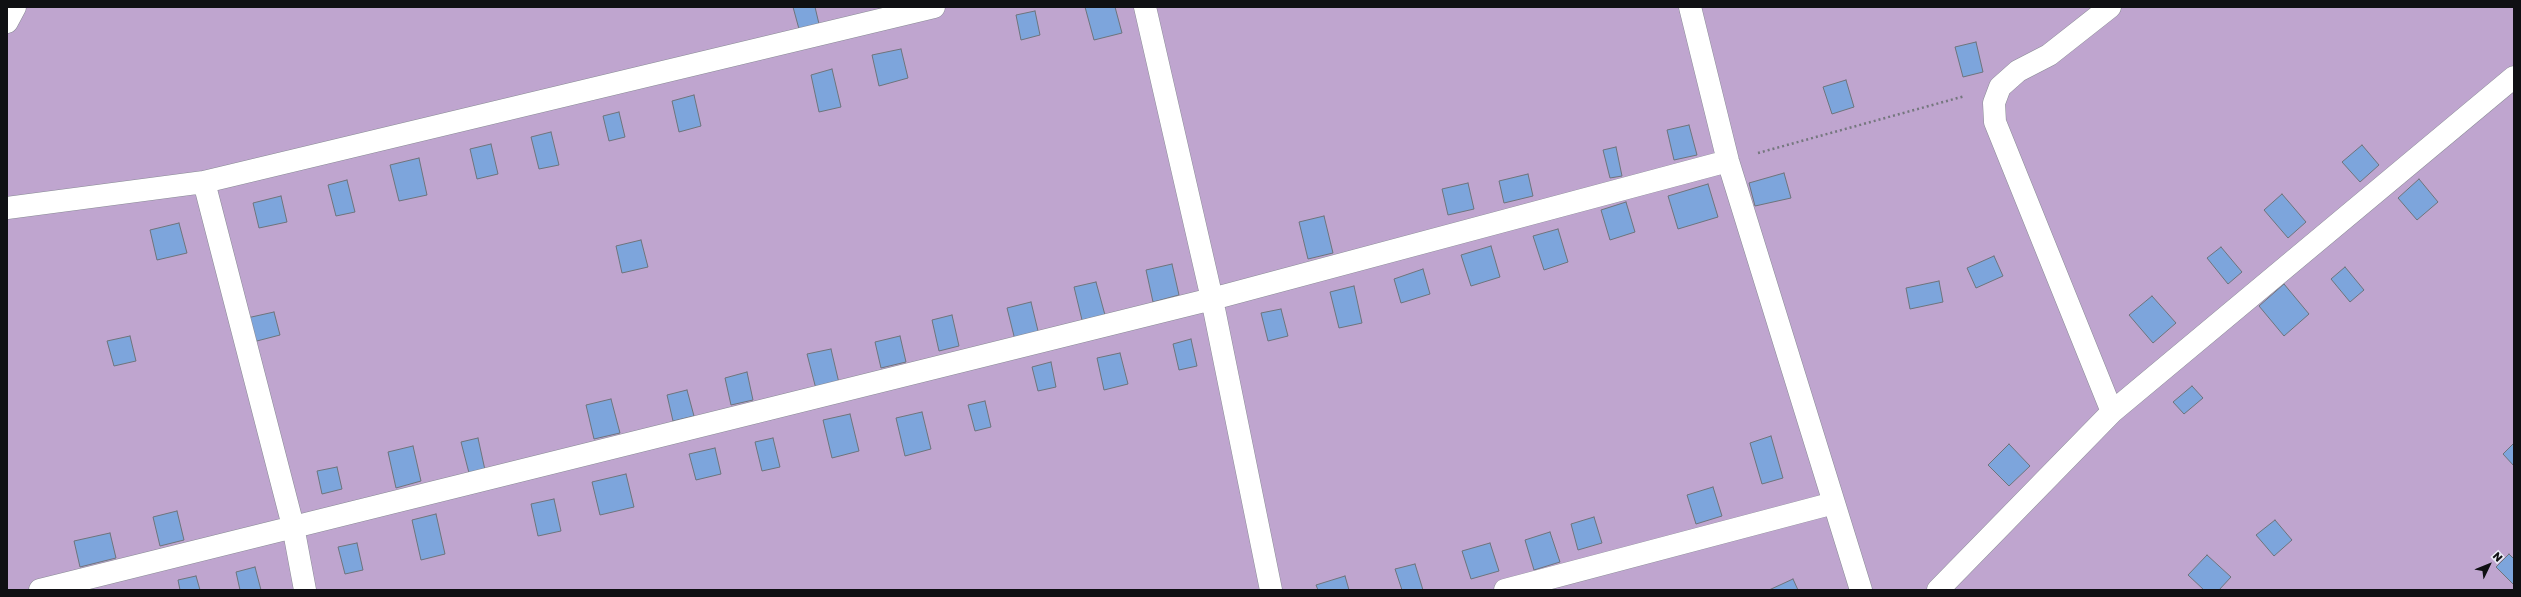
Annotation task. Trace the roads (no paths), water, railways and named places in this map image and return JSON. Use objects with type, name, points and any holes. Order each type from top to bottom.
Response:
[{"type":"street","points":[[7,22],[15,7]]},
{"type":"street","points":[[7,208],[204,182],[934,7]]},
{"type":"street","points":[[1145,7],[1212,299],[1271,590]]},
{"type":"street","points":[[1690,7],[1728,161],[1861,590]]},
{"type":"street","points":[[2110,7],[2049,55],[2018,71],[2000,87],[1994,103],[1995,122],[2112,412]]},
{"type":"street","points":[[1938,590],[2112,412],[2514,77]]},
{"type":"street","points":[[40,590],[1212,299],[1728,161]]},
{"type":"street","points":[[204,182],[293,526],[305,590]]},
{"type":"street","points":[[1506,590],[1834,503]]}]
